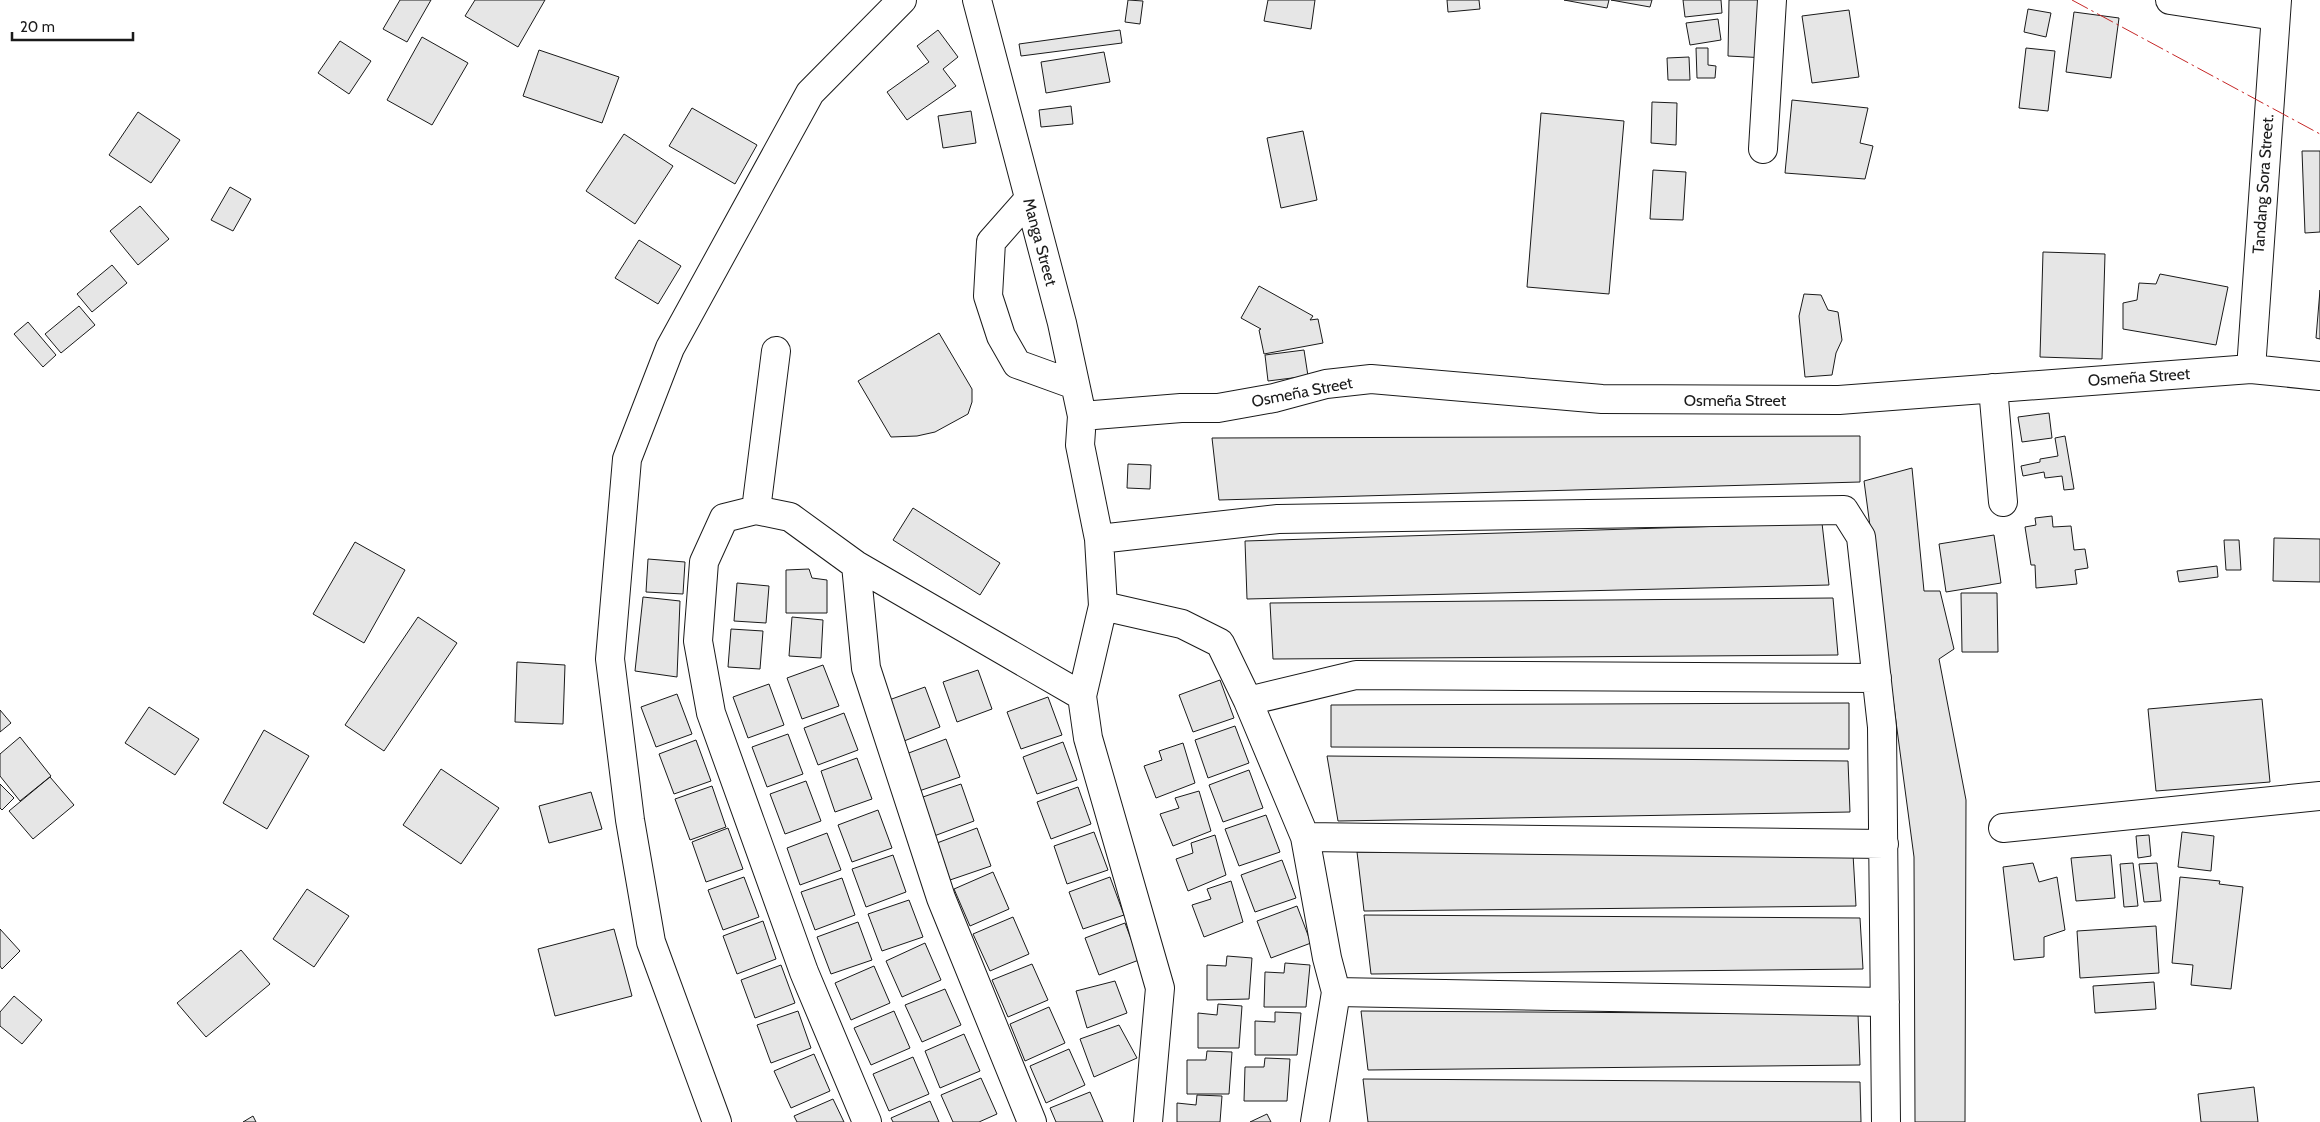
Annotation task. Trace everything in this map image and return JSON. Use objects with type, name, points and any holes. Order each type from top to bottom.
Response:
[{"type":"street","points":[[717,1122],[651,942],[630,820],[610,659],[627,459],[670,348],[810,93],[902,0]]},
{"type":"street","name":"Manga Street","points":[[977,0],[1062,323],[1082,416],[1080,444],[1099,539],[1103,606],[1082,696]]},
{"type":"street","points":[[1763,149],[1772,0]]},
{"type":"street","points":[[2170,0],[2276,8]]},
{"type":"street","name":"Tandang Sora Street.","points":[[2251,369],[2276,8]]},
{"type":"street","points":[[1029,199],[991,242],[988,296],[1001,336],[1017,364],[1075,386]]},
{"type":"street","points":[[756,510],[776,352]]},
{"type":"street","name":"Osmeña Street","points":[[1082,416],[1152,410],[1218,408],[1274,398],[1326,384],[1371,379],[1602,399],[1839,400],[2251,369],[2320,376]]},
{"type":"street","points":[[1993,388],[2003,502]]},
{"type":"street","points":[[867,1122],[804,972],[714,722],[698,642],[704,562],[724,518],[756,510],[790,517],[856,565],[1082,696],[1088,738],[1160,988],[1148,1122]]},
{"type":"street","points":[[1099,539],[1278,519],[1844,510],[1861,537],[1882,727],[1886,1122]]},
{"type":"street","points":[[856,565],[866,668],[941,898],[1032,1122]]},
{"type":"street","points":[[1103,606],[1182,624],[1220,643],[1248,701],[1305,837],[1327,958],[1336,992],[1316,1122]]},
{"type":"street","points":[[1248,701],[1356,675],[1877,678]]},
{"type":"street","points":[[2003,828],[2320,796]]},
{"type":"street","points":[[1305,837],[1884,844]]},
{"type":"street","points":[[1336,992],[1885,1002]]},
{"type":"building","points":[[400,0],[431,0],[407,42],[383,29]]},
{"type":"building","points":[[475,0],[545,0],[518,47],[465,16]]},
{"type":"building","points":[[1128,0],[1143,1],[1140,24],[1125,22]]},
{"type":"building","points":[[1268,0],[1315,0],[1311,29],[1264,21]]},
{"type":"building","points":[[1447,0],[1479,0],[1480,9],[1448,12]]},
{"type":"building","points":[[1564,0],[1609,0],[1607,8]]},
{"type":"building","points":[[1611,0],[1652,0],[1650,7]]},
{"type":"building","points":[[1683,0],[1721,0],[1722,13],[1685,17]]},
{"type":"building","points":[[1729,0],[1769,0],[1767,58],[1728,56]]},
{"type":"building","points":[[2028,9],[2051,13],[2046,37],[2024,32]]},
{"type":"building","points":[[1849,10],[1859,77],[1812,83],[1802,16]]},
{"type":"building","points":[[2074,12],[2119,18],[2111,78],[2066,72]]},
{"type":"building","points":[[1718,19],[1721,40],[1690,45],[1686,23]]},
{"type":"building","points":[[938,30],[958,57],[943,69],[956,86],[907,120],[887,92],[929,62],[917,46]]},
{"type":"building","points":[[1120,30],[1122,43],[1021,56],[1019,44]]},
{"type":"building","points":[[422,37],[468,63],[432,125],[387,100]]},
{"type":"building","points":[[340,41],[371,61],[349,94],[318,73]]},
{"type":"building","points":[[1696,48],[1708,48],[1708,65],[1716,66],[1715,78],[1697,78]]},
{"type":"building","points":[[2026,48],[2055,51],[2048,111],[2019,108]]},
{"type":"building","points":[[539,50],[619,77],[602,123],[523,96]]},
{"type":"building","points":[[1104,52],[1110,82],[1046,93],[1041,62]]},
{"type":"building","points":[[1689,57],[1690,80],[1668,80],[1667,58]]},
{"type":"building","points":[[1792,100],[1868,108],[1860,143],[1873,146],[1865,179],[1785,173]]},
{"type":"building","points":[[1652,102],[1677,103],[1676,145],[1651,143]]},
{"type":"building","points":[[1071,106],[1073,124],[1041,127],[1039,110]]},
{"type":"building","points":[[692,108],[757,145],[735,184],[669,146]]},
{"type":"building","points":[[971,111],[976,143],[943,148],[938,116]]},
{"type":"building","points":[[138,112],[180,140],[151,183],[109,155]]},
{"type":"building","points":[[1541,113],[1624,121],[1609,294],[1527,287]]},
{"type":"building","points":[[1303,131],[1317,200],[1281,208],[1267,138]]},
{"type":"building","points":[[624,134],[673,166],[635,224],[586,191]]},
{"type":"building","points":[[2302,151],[2320,151],[2320,232],[2305,233]]},
{"type":"building","points":[[1653,170],[1686,172],[1683,220],[1650,219]]},
{"type":"building","points":[[230,187],[251,199],[233,231],[211,220]]},
{"type":"building","points":[[140,206],[169,239],[138,265],[110,231]]},
{"type":"building","points":[[639,240],[681,266],[658,304],[615,278]]},
{"type":"building","points":[[2043,252],[2105,254],[2102,359],[2040,357]]},
{"type":"building","points":[[112,265],[127,283],[92,312],[77,294]]},
{"type":"building","points":[[2160,274],[2228,287],[2216,345],[2123,329],[2123,303],[2137,300],[2139,283],[2156,284]]},
{"type":"building","points":[[1259,286],[1313,316],[1310,320],[1318,319],[1323,343],[1264,354],[1259,330],[1261,329],[1241,318]]},
{"type":"building","points":[[2320,290],[2320,339],[2316,338]]},
{"type":"building","points":[[1804,294],[1821,295],[1828,310],[1838,312],[1842,340],[1836,353],[1832,375],[1805,377],[1799,316]]},
{"type":"building","points":[[79,306],[95,325],[61,353],[45,334]]},
{"type":"building","points":[[28,322],[56,355],[43,367],[14,334]]},
{"type":"building","points":[[939,333],[972,389],[972,402],[968,414],[935,432],[917,436],[891,437],[858,381]]},
{"type":"building","points":[[1304,350],[1308,376],[1268,381],[1265,355]]},
{"type":"building","points":[[2049,413],[2052,438],[2022,442],[2018,417]]},
{"type":"building","points":[[1860,436],[1860,482],[1219,500],[1212,438]]},
{"type":"building","points":[[2065,436],[2074,489],[2064,490],[2062,476],[2045,478],[2044,472],[2023,476],[2021,466],[2040,462],[2040,459],[2058,456],[2055,438]]},
{"type":"building","points":[[1128,464],[1151,465],[1150,489],[1127,488]]},
{"type":"building","points":[[1912,468],[1924,591],[1940,591],[1954,649],[1939,659],[1966,800],[1965,1122],[1915,1122],[1914,857],[1864,481]]},
{"type":"building","points":[[913,508],[1000,563],[980,595],[893,540]]},
{"type":"building","points":[[2052,516],[2053,527],[2071,526],[2074,550],[2085,549],[2088,568],[2075,570],[2077,584],[2036,588],[2035,565],[2031,565],[2025,527],[2036,525],[2035,518]]},
{"type":"building","points":[[1822,523],[1829,585],[1247,599],[1245,541]]},
{"type":"building","points":[[1994,535],[2001,583],[1946,592],[1939,544]]},
{"type":"building","points":[[2274,538],[2320,539],[2320,582],[2273,581]]},
{"type":"building","points":[[2224,540],[2239,540],[2241,570],[2226,570]]},
{"type":"building","points":[[355,542],[405,570],[364,643],[313,614]]},
{"type":"building","points":[[648,559],[685,562],[683,594],[646,592]]},
{"type":"building","points":[[2217,566],[2218,577],[2179,582],[2177,571]]},
{"type":"building","points":[[809,569],[812,578],[827,580],[827,613],[786,613],[786,570]]},
{"type":"building","points":[[737,583],[769,586],[766,623],[734,621]]},
{"type":"building","points":[[1961,593],[1997,593],[1998,652],[1962,652]]},
{"type":"building","points":[[643,597],[680,601],[677,677],[635,671]]},
{"type":"building","points":[[1833,598],[1838,655],[1273,659],[1270,603]]},
{"type":"building","points":[[418,617],[457,643],[384,751],[345,725]]},
{"type":"building","points":[[792,617],[823,620],[821,658],[789,656]]},
{"type":"building","points":[[731,629],[763,631],[760,669],[728,667]]},
{"type":"building","points":[[517,662],[565,665],[563,724],[515,722]]},
{"type":"building","points":[[823,665],[839,706],[802,719],[787,678]]},
{"type":"building","points":[[978,670],[992,709],[957,722],[943,682]]},
{"type":"building","points":[[1220,680],[1234,718],[1193,732],[1179,695]]},
{"type":"building","points":[[769,684],[784,725],[748,738],[733,697]]},
{"type":"building","points":[[925,687],[940,727],[904,741],[889,700]]},
{"type":"building","points":[[677,694],[692,734],[656,747],[641,707]]},
{"type":"building","points":[[1048,697],[1062,735],[1021,749],[1007,712]]},
{"type":"building","points":[[2262,699],[2270,782],[2156,791],[2148,709]]},
{"type":"building","points":[[1849,703],[1849,749],[1331,747],[1331,705]]},
{"type":"building","points":[[149,707],[199,739],[175,775],[125,743]]},
{"type":"building","points":[[0,710],[11,723],[0,732]]},
{"type":"building","points":[[844,713],[858,750],[818,765],[804,728]]},
{"type":"building","points":[[1235,726],[1249,763],[1208,778],[1195,740]]},
{"type":"building","points":[[264,730],[309,756],[267,829],[223,803]]},
{"type":"building","points":[[788,734],[803,774],[767,787],[752,747]]},
{"type":"building","points":[[20,737],[51,776],[20,801],[0,776],[0,754]]},
{"type":"building","points":[[946,739],[960,777],[919,791],[906,754]]},
{"type":"building","points":[[696,740],[711,781],[674,794],[659,754]]},
{"type":"building","points":[[1063,742],[1077,780],[1037,794],[1023,757]]},
{"type":"building","points":[[1183,743],[1195,783],[1156,798],[1144,766],[1162,760],[1159,751]]},
{"type":"building","points":[[1327,756],[1848,761],[1850,812],[1338,821]]},
{"type":"building","points":[[857,758],[872,799],[835,812],[821,771]]},
{"type":"building","points":[[441,769],[499,808],[461,864],[403,825]]},
{"type":"building","points":[[1249,770],[1263,808],[1223,822],[1209,785]]},
{"type":"building","points":[[50,777],[74,805],[33,839],[9,811]]},
{"type":"building","points":[[806,781],[821,821],[785,834],[770,794]]},
{"type":"building","points":[[0,784],[14,798],[2,810],[0,808]]},
{"type":"building","points":[[961,784],[974,821],[934,836],[920,798]]},
{"type":"building","points":[[712,786],[726,827],[690,840],[675,799]]},
{"type":"building","points":[[1078,787],[1091,824],[1051,839],[1037,802]]},
{"type":"building","points":[[1199,791],[1211,831],[1173,846],[1160,814],[1179,808],[1175,798]]},
{"type":"building","points":[[591,792],[602,829],[549,843],[539,806]]},
{"type":"building","points":[[878,810],[892,848],[852,862],[838,825]]},
{"type":"building","points":[[1266,815],[1280,852],[1239,866],[1225,829]]},
{"type":"building","points":[[728,828],[743,869],[706,882],[692,842]]},
{"type":"building","points":[[977,828],[991,866],[950,880],[937,843]]},
{"type":"building","points":[[1094,832],[1108,870],[1067,884],[1054,846]]},
{"type":"building","points":[[2182,832],[2214,836],[2211,871],[2178,867]]},
{"type":"building","points":[[827,833],[841,870],[800,885],[787,848]]},
{"type":"building","points":[[1215,835],[1226,875],[1188,891],[1176,859],[1193,853],[1191,843]]},
{"type":"building","points":[[2149,835],[2151,856],[2138,858],[2136,836]]},
{"type":"building","points":[[1357,852],[1853,854],[1856,906],[1364,911]]},
{"type":"building","points":[[893,855],[906,892],[866,907],[852,869]]},
{"type":"building","points":[[2111,855],[2115,898],[2076,901],[2071,858]]},
{"type":"building","points":[[1282,860],[1296,898],[1255,912],[1241,875]]},
{"type":"building","points":[[2033,863],[2039,882],[2057,877],[2065,930],[2044,937],[2044,957],[2014,960],[2003,867]]},
{"type":"building","points":[[2133,863],[2138,906],[2124,907],[2120,864]]},
{"type":"building","points":[[2157,863],[2161,901],[2144,902],[2139,864]]},
{"type":"building","points":[[993,872],[1009,909],[970,926],[954,889]]},
{"type":"building","points":[[744,877],[759,917],[723,930],[708,890]]},
{"type":"building","points":[[1110,877],[1124,915],[1083,929],[1069,892]]},
{"type":"building","points":[[2180,877],[2220,881],[2219,884],[2243,887],[2231,989],[2191,985],[2193,965],[2172,963]]},
{"type":"building","points":[[842,878],[855,915],[815,930],[801,892]]},
{"type":"building","points":[[1231,881],[1243,922],[1204,937],[1192,905],[1211,899],[1207,889]]},
{"type":"building","points":[[307,889],[349,916],[314,967],[273,939]]},
{"type":"building","points":[[909,900],[923,937],[882,951],[868,914]]},
{"type":"building","points":[[1297,906],[1311,943],[1271,958],[1257,921]]},
{"type":"building","points":[[1364,915],[1860,918],[1863,969],[1371,974]]},
{"type":"building","points":[[1013,917],[1029,954],[990,971],[973,934]]},
{"type":"building","points":[[763,921],[776,959],[737,974],[723,936]]},
{"type":"building","points":[[858,922],[872,960],[831,974],[817,937]]},
{"type":"building","points":[[1125,923],[1139,960],[1099,975],[1085,938]]},
{"type":"building","points":[[2156,926],[2159,973],[2080,978],[2077,931]]},
{"type":"building","points":[[0,929],[20,951],[2,969],[0,966]]},
{"type":"building","points":[[614,929],[632,996],[555,1016],[538,949]]},
{"type":"building","points":[[925,943],[941,980],[902,997],[886,961]]},
{"type":"building","points":[[241,950],[270,984],[206,1037],[177,1003]]},
{"type":"building","points":[[1227,956],[1252,958],[1249,999],[1207,1000],[1207,965],[1226,966]]},
{"type":"building","points":[[1285,963],[1310,965],[1306,1007],[1264,1007],[1265,972],[1284,973]]},
{"type":"building","points":[[1032,964],[1048,1000],[1008,1017],[992,980]]},
{"type":"building","points":[[781,965],[795,1003],[755,1018],[741,980]]},
{"type":"building","points":[[874,966],[890,1003],[851,1020],[835,983]]},
{"type":"building","points":[[1115,981],[1127,1013],[1087,1028],[1076,991]]},
{"type":"building","points":[[2154,982],[2156,1009],[2095,1013],[2093,986]]},
{"type":"building","points":[[945,989],[961,1025],[922,1042],[905,1005]]},
{"type":"building","points":[[14,996],[42,1020],[22,1044],[0,1026],[0,1012]]},
{"type":"building","points":[[1218,1004],[1242,1006],[1239,1048],[1198,1048],[1198,1013],[1217,1015]]},
{"type":"building","points":[[1049,1007],[1065,1043],[1025,1061],[1010,1024]]},
{"type":"building","points":[[798,1011],[811,1048],[771,1063],[757,1025]]},
{"type":"building","points":[[894,1011],[910,1048],[871,1065],[854,1028]]},
{"type":"building","points":[[1361,1011],[1858,1014],[1860,1065],[1368,1070]]},
{"type":"building","points":[[1275,1012],[1301,1013],[1297,1055],[1255,1055],[1255,1021],[1275,1022]]},
{"type":"building","points":[[1119,1025],[1137,1058],[1094,1077],[1080,1039]]},
{"type":"building","points":[[964,1034],[980,1071],[940,1088],[925,1051]]},
{"type":"building","points":[[1069,1049],[1085,1085],[1046,1103],[1030,1066]]},
{"type":"building","points":[[1207,1051],[1232,1052],[1229,1094],[1187,1094],[1187,1060],[1206,1060]]},
{"type":"building","points":[[814,1054],[830,1091],[791,1108],[774,1071]]},
{"type":"building","points":[[913,1057],[929,1094],[889,1111],[873,1074]]},
{"type":"building","points":[[1265,1058],[1290,1059],[1287,1101],[1244,1101],[1245,1067],[1264,1067]]},
{"type":"building","points":[[981,1078],[997,1114],[979,1122],[953,1122],[941,1095]]},
{"type":"building","points":[[1363,1079],[1860,1082],[1861,1122],[1368,1122]]},
{"type":"building","points":[[2254,1087],[2258,1122],[2201,1122],[2198,1094]]},
{"type":"building","points":[[1090,1092],[1103,1122],[1056,1122],[1050,1108]]},
{"type":"building","points":[[1197,1095],[1222,1096],[1220,1122],[1177,1122],[1177,1103],[1196,1105]]},
{"type":"building","points":[[833,1099],[844,1122],[797,1122],[794,1116]]},
{"type":"building","points":[[930,1101],[939,1122],[893,1122],[891,1118]]},
{"type":"building","points":[[1267,1114],[1271,1122],[1250,1122]]},
{"type":"building","points":[[253,1116],[256,1122],[243,1122]]},
{"type":"power","points":[[2072,0],[2320,134]]}]
